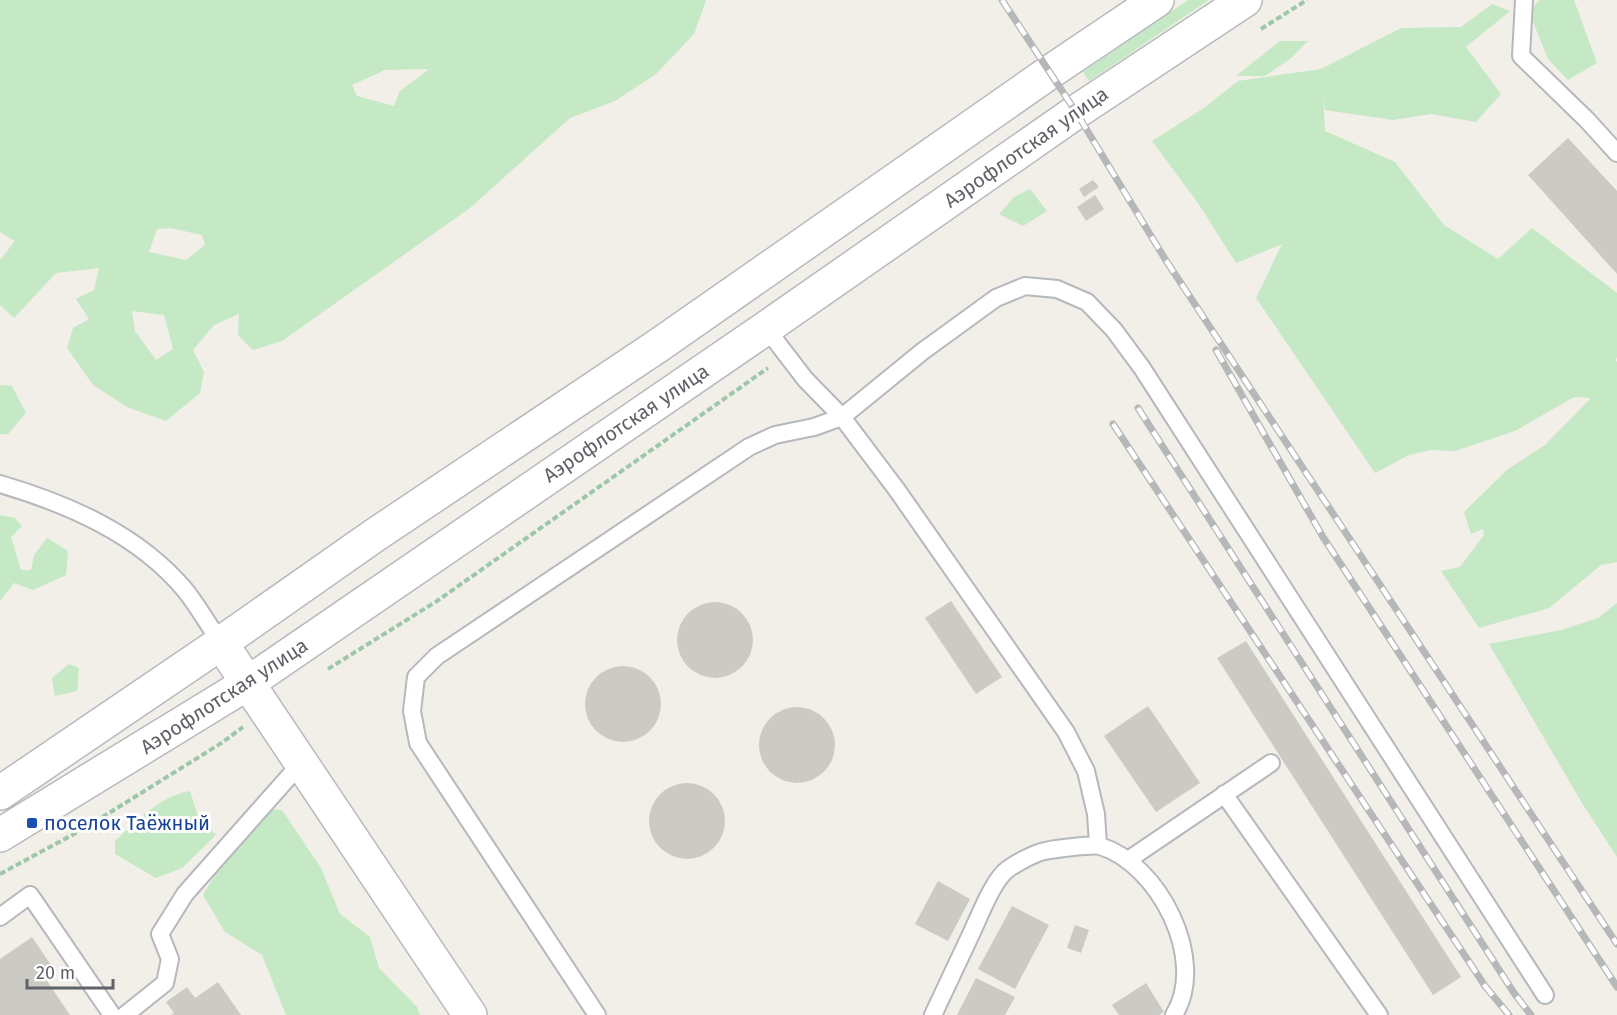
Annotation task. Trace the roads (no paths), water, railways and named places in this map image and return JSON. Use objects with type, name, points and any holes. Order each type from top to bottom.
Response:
[{"type":"main road","points":[[0,793],[375,535],[659,345],[1157,0]]},
{"type":"main road","name":"Аэрофлотская улица","points":[[0,835],[248,683],[766,328],[1076,112],[1245,0]]},
{"type":"main road","points":[[221,643],[470,1015]]},
{"type":"lane","points":[[1524,0],[1521,56],[1587,120],[1617,153]]},
{"type":"lane","points":[[597,1015],[418,743],[412,711],[416,677],[436,656],[749,447],[775,435],[814,427],[842,417],[923,351],[996,298],[1025,286],[1057,289],[1087,302],[1114,330],[1173,415],[1545,995]]},
{"type":"lane","points":[[766,328],[805,379],[842,417],[897,490],[1066,732],[1086,771],[1096,814],[1098,845]]},
{"type":"lane","points":[[0,484],[37,495],[89,517],[141,549],[184,590],[221,643]]},
{"type":"lane","points":[[125,1015],[165,984],[170,958],[160,934],[185,894],[302,762]]},
{"type":"lane","points":[[1128,860],[1271,763]]},
{"type":"lane","points":[[1224,794],[1379,1015]]},
{"type":"lane","points":[[933,1015],[989,894],[1007,870],[1044,851],[1098,845],[1128,860],[1152,883],[1169,911],[1180,938],[1186,975],[1181,1004],[1174,1015]]},
{"type":"lane","points":[[0,916],[30,895],[112,1015]]},
{"type":"railway","points":[[1002,0],[1076,112],[1165,259],[1617,944]]},
{"type":"railway","points":[[1216,350],[1323,537],[1617,987]]},
{"type":"railway","points":[[1138,408],[1514,993],[1531,1015]]},
{"type":"railway","points":[[1113,424],[1485,986],[1509,1015]]},
{"type":"place","name":"поселок Таёжный","points":[[32,823]]}]
